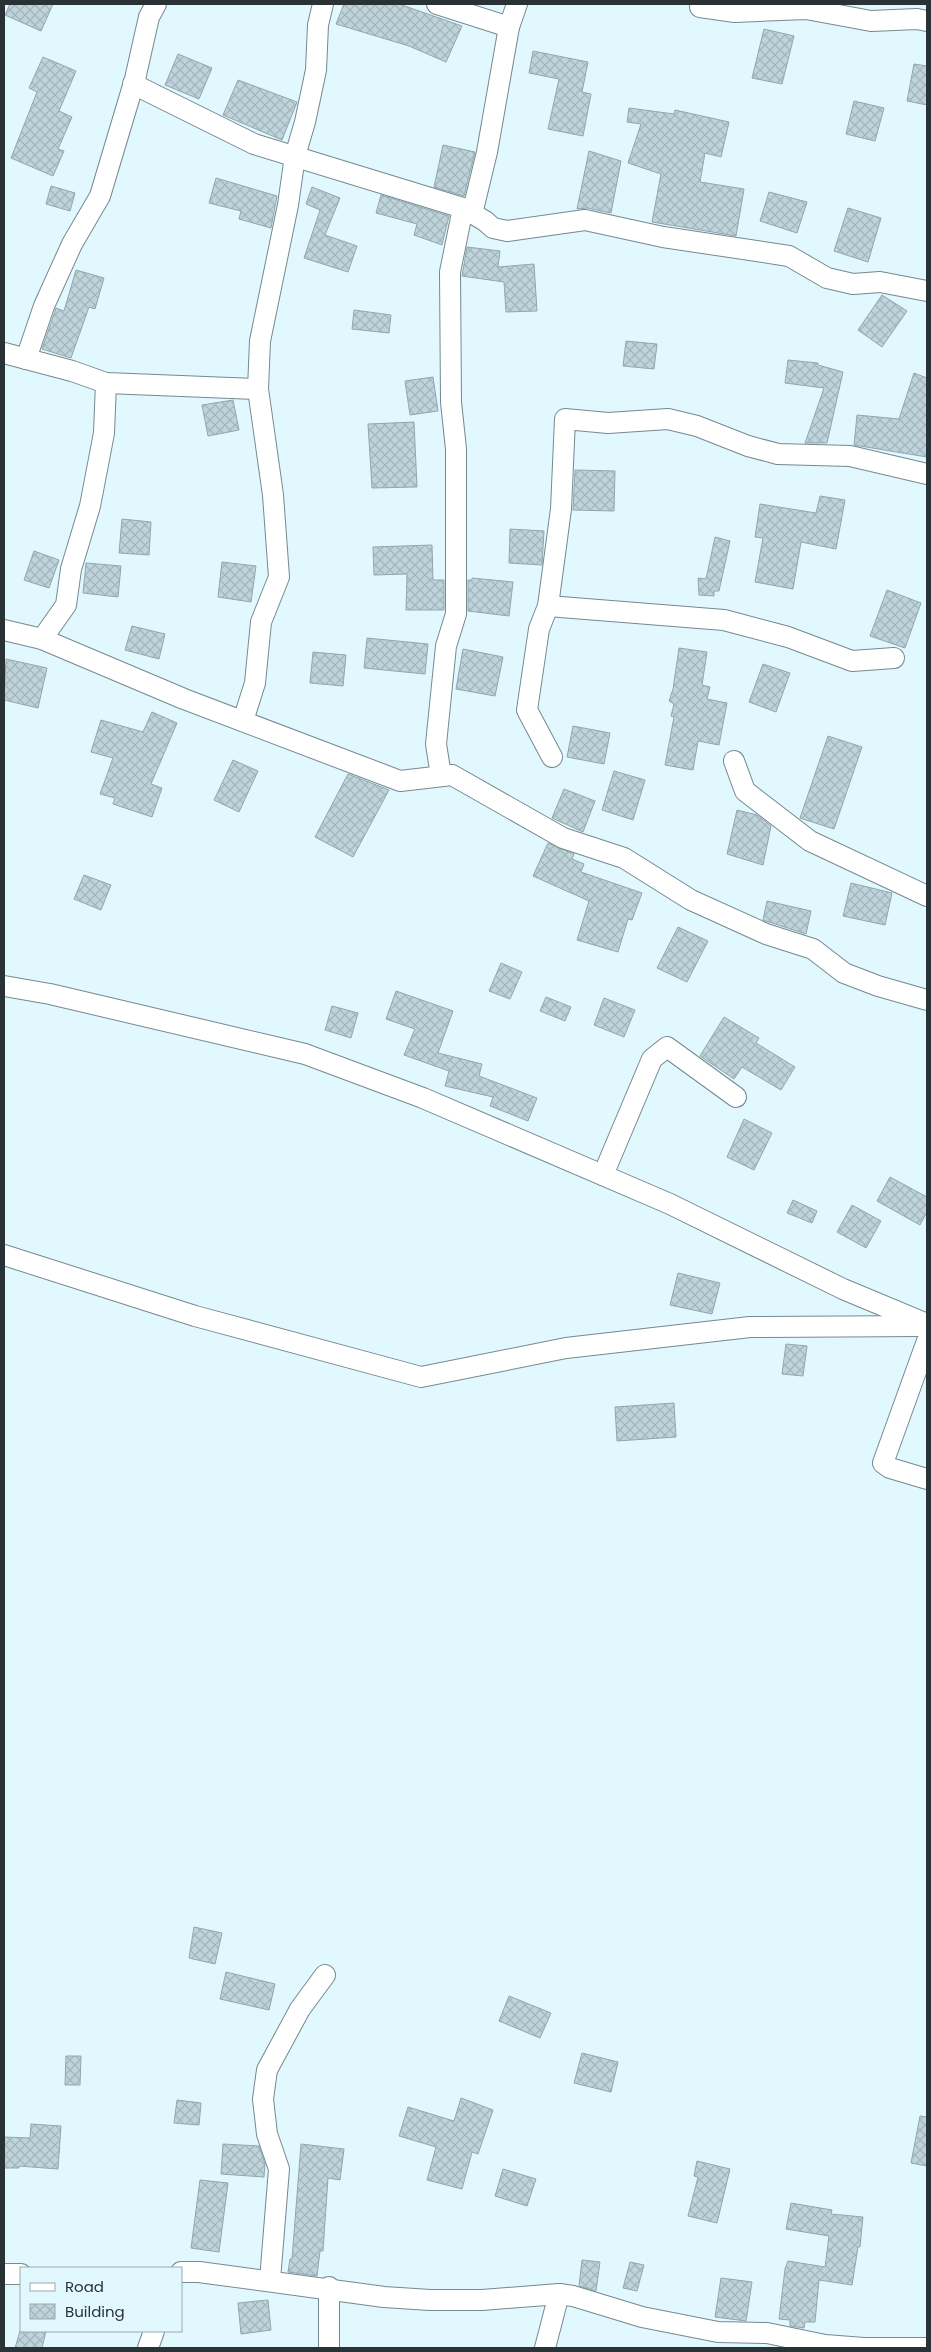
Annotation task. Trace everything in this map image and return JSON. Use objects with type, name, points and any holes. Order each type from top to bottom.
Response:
[{"type":"street","points":[[26,359],[56,279],[72,244],[100,196],[133,84],[148,18],[156,4]]},
{"type":"street","points":[[243,721],[255,684],[261,622],[279,577],[273,495],[258,389],[260,340],[288,205],[295,156],[305,122],[316,70],[318,25],[323,4]]},
{"type":"street","points":[[437,4],[509,27]]},
{"type":"street","points":[[441,776],[436,744],[446,646],[456,614],[456,449],[451,402],[450,272],[467,211],[487,152],[509,27],[517,4]]},
{"type":"street","points":[[700,7],[735,12],[806,9],[871,20],[917,19],[927,21]]},
{"type":"street","points":[[133,84],[254,144],[467,211],[493,228],[507,231],[585,220],[663,237],[789,256],[828,278],[853,284],[880,282],[927,292]]},
{"type":"street","points":[[4,353],[106,383],[258,389]]},
{"type":"street","points":[[42,639],[66,605],[71,570],[90,506],[104,433],[106,383]]},
{"type":"street","points":[[552,757],[528,710],[540,630],[548,606],[560,508],[565,419],[608,424],[668,419],[696,426],[748,446],[778,454],[850,456],[927,474]]},
{"type":"street","points":[[548,606],[724,620],[788,637],[852,661],[894,658]]},
{"type":"street","points":[[4,630],[42,639],[184,700],[400,781],[452,775],[563,838],[624,858],[691,900],[766,934],[813,949],[844,973],[878,986],[927,1000]]},
{"type":"street","points":[[734,761],[745,791],[810,841],[927,896]]},
{"type":"street","points":[[4,986],[50,994],[305,1054],[423,1098],[670,1204],[843,1289],[927,1325]]},
{"type":"street","points":[[602,1175],[652,1059],[667,1047],[736,1097]]},
{"type":"street","points":[[4,1255],[195,1316],[421,1377],[566,1348],[750,1327],[927,1325]]},
{"type":"street","points":[[927,1341],[883,1463],[890,1468],[927,1479]]},
{"type":"street","points":[[270,2280],[279,2169],[266,2134],[263,2099],[267,2070],[300,2009],[325,1975]]},
{"type":"street","points":[[182,2272],[270,2280],[384,2296],[430,2300],[482,2300],[559,2294],[573,2296],[652,2319],[753,2341],[767,2333],[825,2345],[864,2348],[926,2348]]},
{"type":"street","points":[[4,2274],[20,2274]]},
{"type":"street","points":[[329,2288],[329,2348]]},
{"type":"street","points":[[545,2348],[559,2294]]},
{"type":"street","points":[[148,2348],[154,2332]]},
{"type":"building","points":[[10,4],[53,4],[41,31],[5,15]]},
{"type":"building","points":[[344,4],[399,4],[462,26],[446,62],[409,46],[336,24]]},
{"type":"building","points":[[764,29],[794,36],[782,84],[752,78]]},
{"type":"building","points":[[533,51],[588,62],[582,92],[591,94],[583,136],[548,129],[559,79],[529,73]]},
{"type":"building","points":[[178,54],[212,68],[199,99],[165,85]]},
{"type":"building","points":[[43,57],[76,71],[59,111],[72,117],[58,149],[64,151],[53,176],[11,158],[37,92],[29,88]]},
{"type":"building","points":[[914,64],[927,66],[927,105],[907,101]]},
{"type":"building","points":[[238,80],[297,102],[282,140],[223,115]]},
{"type":"building","points":[[854,101],[884,108],[875,141],[846,134]]},
{"type":"building","points":[[629,108],[674,114],[675,110],[729,122],[721,157],[705,153],[700,182],[744,189],[736,236],[652,222],[661,174],[628,163],[641,124],[627,122]]},
{"type":"building","points":[[443,145],[475,152],[464,196],[434,187]]},
{"type":"building","points":[[589,151],[621,161],[611,213],[587,208],[577,209]]},
{"type":"building","points":[[216,178],[277,196],[271,228],[239,219],[241,211],[209,203]]},
{"type":"building","points":[[51,186],[75,193],[70,211],[46,204]]},
{"type":"building","points":[[312,187],[340,198],[325,235],[357,246],[348,272],[304,258],[320,210],[306,204]]},
{"type":"building","points":[[769,192],[807,202],[797,233],[760,221]]},
{"type":"building","points":[[381,195],[449,216],[442,245],[414,235],[417,224],[376,213]]},
{"type":"building","points":[[848,208],[881,218],[868,262],[834,251]]},
{"type":"building","points":[[467,247],[500,251],[498,267],[534,264],[537,311],[506,312],[504,282],[462,276]]},
{"type":"building","points":[[76,270],[104,278],[95,309],[89,307],[71,358],[42,349],[56,308],[64,311]]},
{"type":"building","points":[[882,295],[907,311],[882,347],[858,330]]},
{"type":"building","points":[[354,310],[391,315],[389,333],[352,329]]},
{"type":"building","points":[[626,341],[657,344],[654,369],[623,366]]},
{"type":"building","points":[[788,360],[818,363],[818,365],[843,372],[827,443],[805,443],[824,388],[785,383]]},
{"type":"building","points":[[914,373],[927,378],[927,457],[854,445],[857,415],[899,419]]},
{"type":"building","points":[[433,377],[438,411],[410,415],[405,381]]},
{"type":"building","points":[[233,400],[239,430],[208,436],[202,405]]},
{"type":"building","points":[[414,422],[417,487],[372,488],[368,424]]},
{"type":"building","points":[[575,470],[615,471],[614,511],[573,510]]},
{"type":"building","points":[[820,496],[845,500],[836,549],[801,542],[793,589],[755,582],[763,538],[755,537],[760,504],[816,513]]},
{"type":"building","points":[[122,519],[151,522],[149,555],[119,553]]},
{"type":"building","points":[[510,529],[544,531],[542,565],[509,563]]},
{"type":"building","points":[[715,537],[730,541],[719,591],[714,591],[714,596],[699,595],[698,578],[706,579]]},
{"type":"building","points":[[432,545],[433,580],[444,580],[444,610],[406,610],[407,574],[374,575],[373,547]]},
{"type":"building","points":[[34,551],[59,560],[49,588],[24,580]]},
{"type":"building","points":[[222,562],[256,566],[251,602],[218,597]]},
{"type":"building","points":[[86,563],[121,566],[118,597],[83,593]]},
{"type":"building","points":[[472,578],[513,582],[509,616],[468,611],[468,580],[472,580]]},
{"type":"building","points":[[887,590],[921,603],[905,648],[870,636]]},
{"type":"building","points":[[132,626],[165,634],[159,659],[125,650]]},
{"type":"building","points":[[367,638],[428,644],[425,674],[364,668]]},
{"type":"building","points":[[679,648],[707,652],[702,685],[710,687],[707,699],[727,703],[719,745],[698,741],[693,770],[665,765],[674,717],[671,716],[674,704],[669,701],[673,689]]},
{"type":"building","points":[[463,649],[503,657],[495,696],[456,689]]},
{"type":"building","points":[[313,652],[346,655],[343,686],[310,683]]},
{"type":"building","points":[[6,659],[47,668],[38,708],[4,700]]},
{"type":"building","points":[[763,664],[790,673],[776,712],[749,702]]},
{"type":"building","points":[[152,712],[177,723],[151,784],[162,788],[152,817],[113,804],[115,798],[100,794],[113,758],[91,752],[101,720],[143,732]]},
{"type":"building","points":[[573,726],[610,733],[604,764],[567,757]]},
{"type":"building","points":[[828,736],[862,747],[834,829],[800,818]]},
{"type":"building","points":[[233,760],[258,771],[239,812],[214,800]]},
{"type":"building","points":[[614,771],[645,780],[633,820],[602,810]]},
{"type":"building","points":[[348,774],[389,790],[353,857],[315,837]]},
{"type":"building","points":[[564,789],[595,801],[583,832],[552,818]]},
{"type":"building","points":[[737,810],[757,815],[771,826],[763,865],[727,854]]},
{"type":"building","points":[[548,843],[574,854],[572,859],[584,864],[581,872],[642,893],[632,920],[628,919],[618,952],[577,940],[589,901],[533,876]]},
{"type":"building","points":[[84,875],[111,885],[101,910],[74,899]]},
{"type":"building","points":[[851,883],[892,893],[885,925],[843,916]]},
{"type":"building","points":[[767,901],[811,911],[806,934],[763,920]]},
{"type":"building","points":[[678,927],[708,941],[687,982],[657,968]]},
{"type":"building","points":[[501,963],[522,972],[510,999],[489,991]]},
{"type":"building","points":[[396,991],[453,1011],[438,1053],[482,1064],[479,1076],[537,1098],[528,1121],[490,1106],[493,1097],[445,1086],[449,1071],[404,1055],[415,1029],[386,1019]]},
{"type":"building","points":[[546,997],[571,1007],[565,1021],[540,1011]]},
{"type":"building","points":[[604,998],[635,1010],[624,1037],[594,1025]]},
{"type":"building","points":[[332,1006],[358,1013],[351,1038],[325,1030]]},
{"type":"building","points":[[724,1017],[759,1038],[756,1043],[795,1067],[781,1090],[742,1067],[734,1079],[700,1056]]},
{"type":"building","points":[[744,1119],[772,1133],[754,1170],[727,1157]]},
{"type":"building","points":[[890,1177],[927,1197],[927,1212],[920,1225],[877,1201]]},
{"type":"building","points":[[793,1200],[817,1211],[812,1223],[787,1213]]},
{"type":"building","points":[[852,1205],[881,1221],[866,1248],[837,1232]]},
{"type":"building","points":[[678,1273],[720,1283],[712,1314],[670,1305]]},
{"type":"building","points":[[786,1344],[807,1346],[803,1376],[782,1374]]},
{"type":"building","points":[[674,1403],[676,1437],[617,1441],[615,1407]]},
{"type":"building","points":[[194,1927],[222,1933],[215,1964],[189,1958]]},
{"type":"building","points":[[226,1972],[275,1984],[269,2010],[220,1999]]},
{"type":"building","points":[[509,1996],[551,2013],[540,2038],[499,2021]]},
{"type":"building","points":[[582,2053],[618,2062],[611,2092],[574,2083]]},
{"type":"building","points":[[66,2056],[81,2056],[80,2085],[65,2085]]},
{"type":"building","points":[[461,2098],[493,2110],[478,2154],[472,2152],[462,2189],[427,2180],[436,2147],[399,2136],[408,2107],[454,2121]]},
{"type":"building","points":[[177,2100],[201,2103],[199,2125],[174,2123]]},
{"type":"building","points":[[920,2116],[927,2117],[927,2166],[911,2163]]},
{"type":"building","points":[[31,2124],[61,2126],[58,2169],[19,2166],[19,2168],[4,2168],[4,2137],[30,2138]]},
{"type":"building","points":[[223,2144],[259,2146],[265,2164],[264,2177],[221,2174]]},
{"type":"building","points":[[301,2144],[344,2149],[340,2180],[328,2178],[323,2251],[320,2251],[317,2276],[288,2272],[290,2259],[292,2259]]},
{"type":"building","points":[[697,2161],[730,2169],[717,2223],[688,2216],[698,2177],[694,2176]]},
{"type":"building","points":[[503,2169],[536,2179],[527,2206],[495,2196]]},
{"type":"building","points":[[200,2180],[228,2183],[219,2252],[191,2248]]},
{"type":"building","points":[[791,2203],[832,2210],[831,2214],[863,2217],[860,2247],[858,2247],[852,2285],[819,2280],[815,2322],[805,2322],[804,2328],[790,2326],[790,2320],[779,2319],[785,2269],[788,2261],[825,2267],[829,2236],[786,2229]]},
{"type":"building","points":[[582,2260],[600,2262],[596,2291],[579,2286]]},
{"type":"building","points":[[630,2262],[644,2265],[637,2291],[623,2288]]},
{"type":"building","points":[[721,2278],[752,2282],[746,2321],[715,2317]]},
{"type":"building","points":[[268,2300],[271,2330],[241,2334],[238,2303]]},
{"type":"building","points":[[20,2331],[46,2332],[42,2348],[15,2348]]}]
